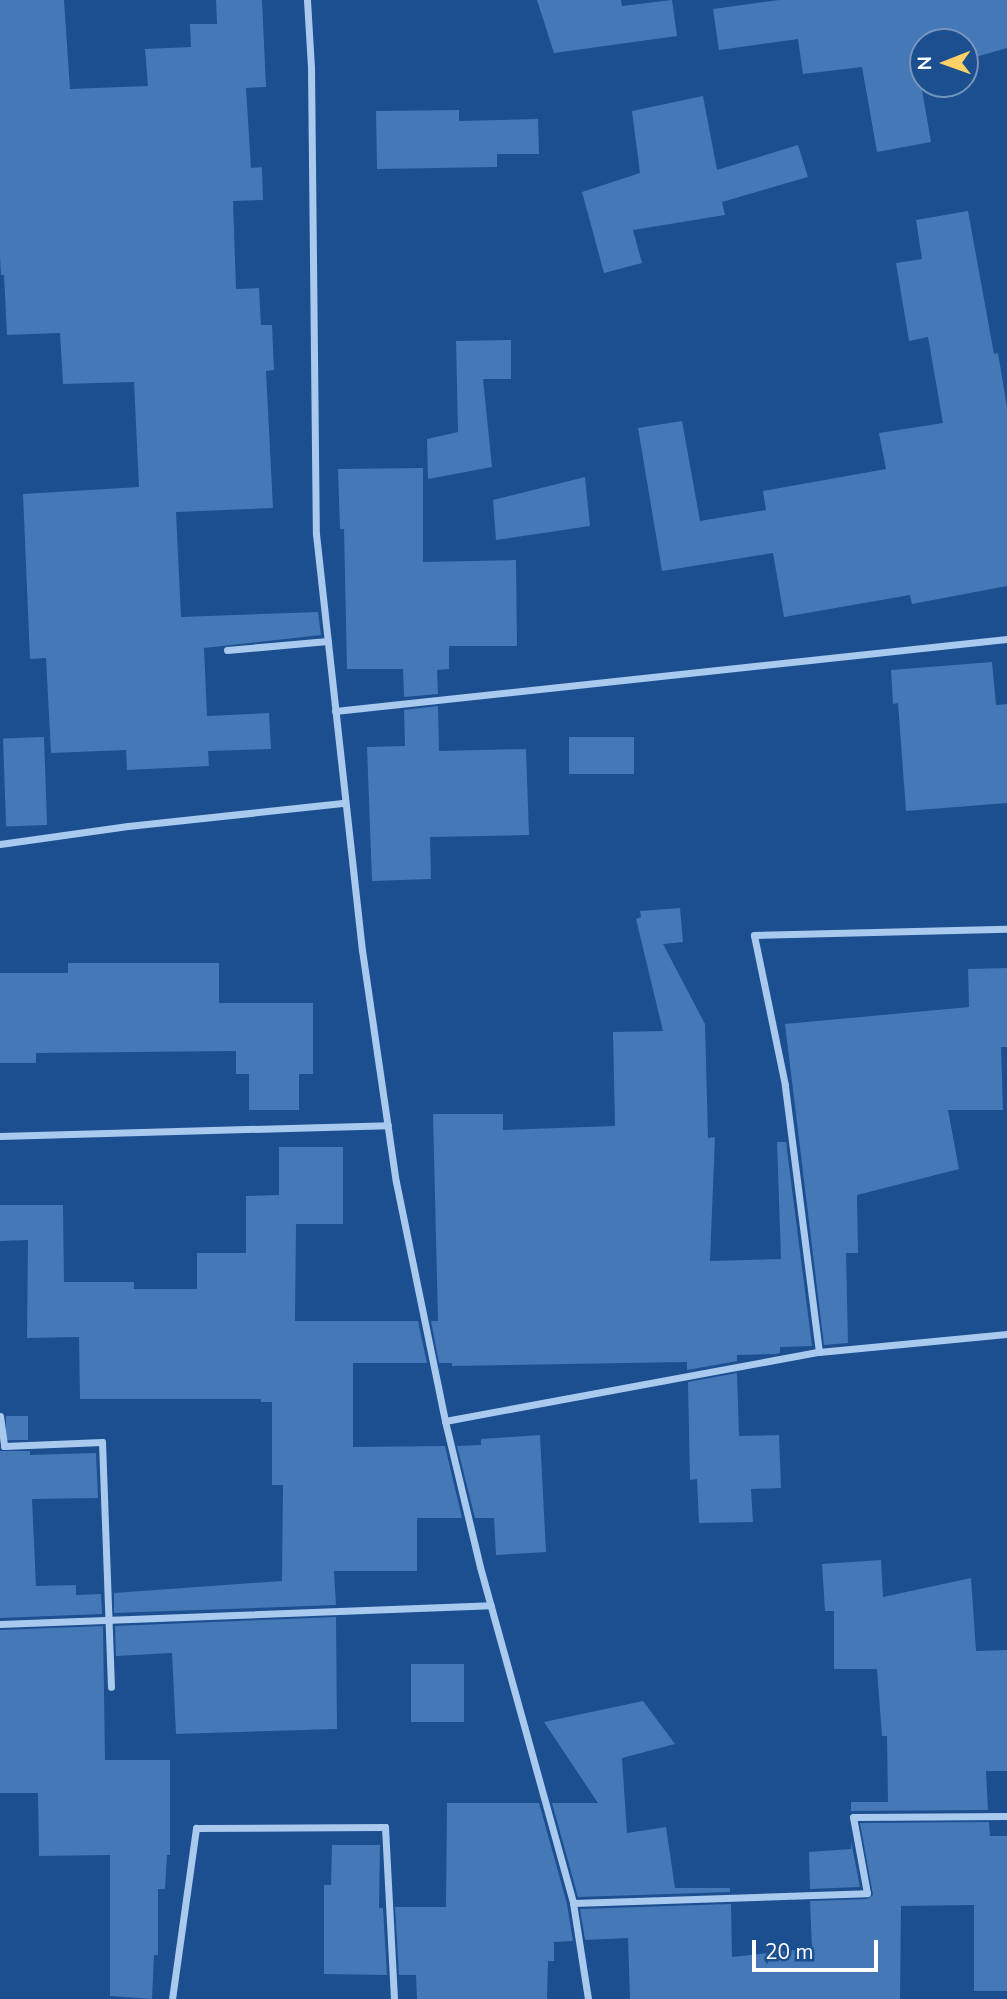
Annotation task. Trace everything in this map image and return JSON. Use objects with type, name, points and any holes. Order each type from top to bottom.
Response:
[{"type":"street","points":[[307,0],[311,68],[316,534],[345,803],[396,1182],[445,1421],[491,1605],[573,1903],[588,1999]]},
{"type":"street","points":[[335,711],[1007,639]]},
{"type":"street","points":[[227,650],[328,640]]},
{"type":"street","points":[[0,844],[128,826],[345,803]]},
{"type":"street","points":[[819,1352],[785,1085],[754,935],[1007,929]]},
{"type":"street","points":[[0,1136],[388,1125]]},
{"type":"street","points":[[445,1421],[819,1352],[1007,1334]]},
{"type":"street","points":[[0,1416],[4,1446],[102,1442],[111,1686]]},
{"type":"street","points":[[0,1624],[491,1605]]},
{"type":"street","points":[[573,1903],[867,1893],[853,1817],[1007,1816]]},
{"type":"street","points":[[172,1999],[196,1828],[384,1827],[394,1999]]},
{"type":"building","points":[[0,0],[64,0],[70,89],[148,86],[145,49],[191,47],[190,24],[217,24],[216,0],[262,0],[266,87],[246,88],[251,168],[262,167],[263,200],[233,201],[236,289],[259,288],[261,325],[272,325],[274,370],[266,371],[273,508],[176,512],[181,617],[318,612],[321,635],[204,648],[207,716],[269,713],[271,749],[208,751],[209,766],[127,770],[126,750],[51,753],[46,658],[30,659],[23,494],[139,487],[134,382],[63,384],[60,333],[7,335],[4,275],[1,275],[0,257]]},
{"type":"building","points":[[537,0],[621,0],[622,6],[672,0],[677,36],[554,53]]},
{"type":"building","points":[[779,0],[1007,0],[1007,48],[979,56],[979,28],[909,28],[909,98],[923,98],[931,142],[877,152],[862,67],[803,74],[798,39],[719,50],[713,9]]},
{"type":"building","points":[[703,96],[717,170],[798,145],[808,177],[722,202],[725,215],[633,230],[642,263],[604,273],[582,192],[640,173],[632,111]]},
{"type":"building","points":[[459,110],[459,121],[538,119],[539,154],[497,154],[497,167],[377,169],[376,111]]},
{"type":"building","points":[[968,211],[994,354],[998,353],[1007,407],[1007,586],[912,604],[910,595],[784,617],[773,553],[662,571],[638,428],[682,421],[700,521],[766,510],[763,491],[886,469],[879,433],[943,423],[928,337],[909,341],[896,263],[922,259],[916,220]]},
{"type":"building","points":[[511,340],[511,379],[483,379],[492,467],[428,479],[427,439],[458,432],[456,341]]},
{"type":"building","points":[[423,468],[423,562],[516,560],[517,646],[449,646],[449,669],[437,670],[438,694],[404,697],[403,669],[347,669],[344,529],[340,529],[338,469]]},
{"type":"building","points":[[585,477],[590,526],[496,540],[493,500]]},
{"type":"building","points":[[992,662],[996,705],[1007,704],[1007,803],[906,811],[898,703],[893,704],[891,670]]},
{"type":"building","points":[[438,706],[439,751],[526,749],[529,835],[430,837],[431,879],[372,881],[367,747],[405,746],[404,710]]},
{"type":"building","points":[[44,737],[47,825],[6,826],[3,738]]},
{"type":"building","points":[[569,737],[634,737],[634,774],[569,774]]},
{"type":"building","points":[[680,908],[683,942],[663,944],[705,1024],[708,1138],[715,1137],[710,1261],[781,1259],[777,1142],[786,1142],[812,1346],[780,1347],[780,1353],[776,1354],[737,1355],[737,1361],[687,1370],[687,1362],[452,1366],[452,1363],[439,1363],[431,1321],[438,1321],[433,1114],[503,1114],[503,1130],[615,1126],[613,1032],[663,1031],[636,919],[641,917],[640,911]]},
{"type":"building","points":[[68,963],[219,963],[219,1003],[313,1003],[313,1074],[299,1074],[299,1110],[249,1110],[249,1074],[236,1074],[236,1051],[36,1053],[36,1063],[0,1063],[0,973],[68,973]]},
{"type":"building","points":[[1007,968],[1007,1047],[1001,1047],[1003,1110],[948,1110],[959,1169],[857,1195],[858,1253],[846,1253],[848,1343],[824,1345],[785,1024],[969,1007],[968,969]]},
{"type":"building","points":[[279,1147],[343,1147],[343,1224],[296,1224],[295,1321],[418,1321],[427,1363],[353,1363],[353,1447],[445,1446],[462,1518],[417,1518],[417,1571],[334,1571],[336,1605],[114,1613],[114,1593],[282,1581],[283,1485],[272,1485],[272,1402],[261,1402],[261,1399],[80,1399],[79,1337],[27,1338],[28,1240],[0,1241],[0,1205],[63,1205],[64,1282],[134,1282],[134,1289],[197,1289],[197,1253],[246,1253],[246,1196],[279,1195]]},
{"type":"building","points":[[737,1373],[739,1436],[779,1435],[781,1488],[751,1489],[753,1522],[699,1523],[697,1479],[690,1480],[688,1382]]},
{"type":"building","points":[[6,1416],[28,1416],[28,1440],[6,1440]]},
{"type":"building","points":[[540,1435],[546,1552],[496,1555],[494,1518],[475,1518],[457,1446],[481,1445],[481,1439]]},
{"type":"building","points":[[0,1451],[30,1451],[30,1455],[96,1453],[98,1498],[32,1499],[36,1586],[76,1585],[76,1595],[101,1594],[102,1614],[0,1618]]},
{"type":"building","points":[[881,1560],[883,1597],[971,1578],[976,1651],[1007,1650],[1007,1771],[986,1771],[988,1810],[851,1811],[851,1802],[888,1802],[887,1736],[882,1736],[877,1669],[834,1669],[834,1611],[825,1611],[822,1564]]},
{"type":"building","points":[[336,1617],[337,1729],[176,1734],[172,1653],[116,1656],[115,1626]]},
{"type":"building","points":[[103,1626],[105,1760],[170,1760],[170,1855],[167,1855],[165,1889],[158,1889],[158,1955],[154,1955],[152,1999],[110,1996],[110,1855],[39,1856],[38,1793],[0,1793],[0,1630]]},
{"type":"building","points":[[411,1664],[464,1664],[464,1722],[411,1722]]},
{"type":"building","points":[[643,1701],[675,1744],[622,1758],[627,1833],[666,1827],[675,1888],[730,1888],[730,1892],[578,1897],[552,1803],[598,1803],[544,1722]]},
{"type":"building","points":[[447,1803],[539,1803],[567,1904],[573,1941],[554,1942],[554,1961],[548,1961],[547,1999],[417,1999],[416,1975],[399,1975],[395,1907],[446,1907]]},
{"type":"building","points":[[989,1822],[990,1836],[1007,1836],[1007,1991],[974,1991],[974,1905],[901,1906],[900,1999],[630,1999],[628,1938],[585,1940],[580,1909],[731,1904],[732,1957],[812,1948],[810,1901],[867,1899],[873,1895],[860,1823]]},
{"type":"building","points":[[851,1841],[860,1887],[810,1889],[809,1852],[851,1849]]},
{"type":"building","points":[[332,1845],[380,1845],[379,1908],[383,1908],[387,1975],[324,1974],[324,1885],[331,1885]]}]
